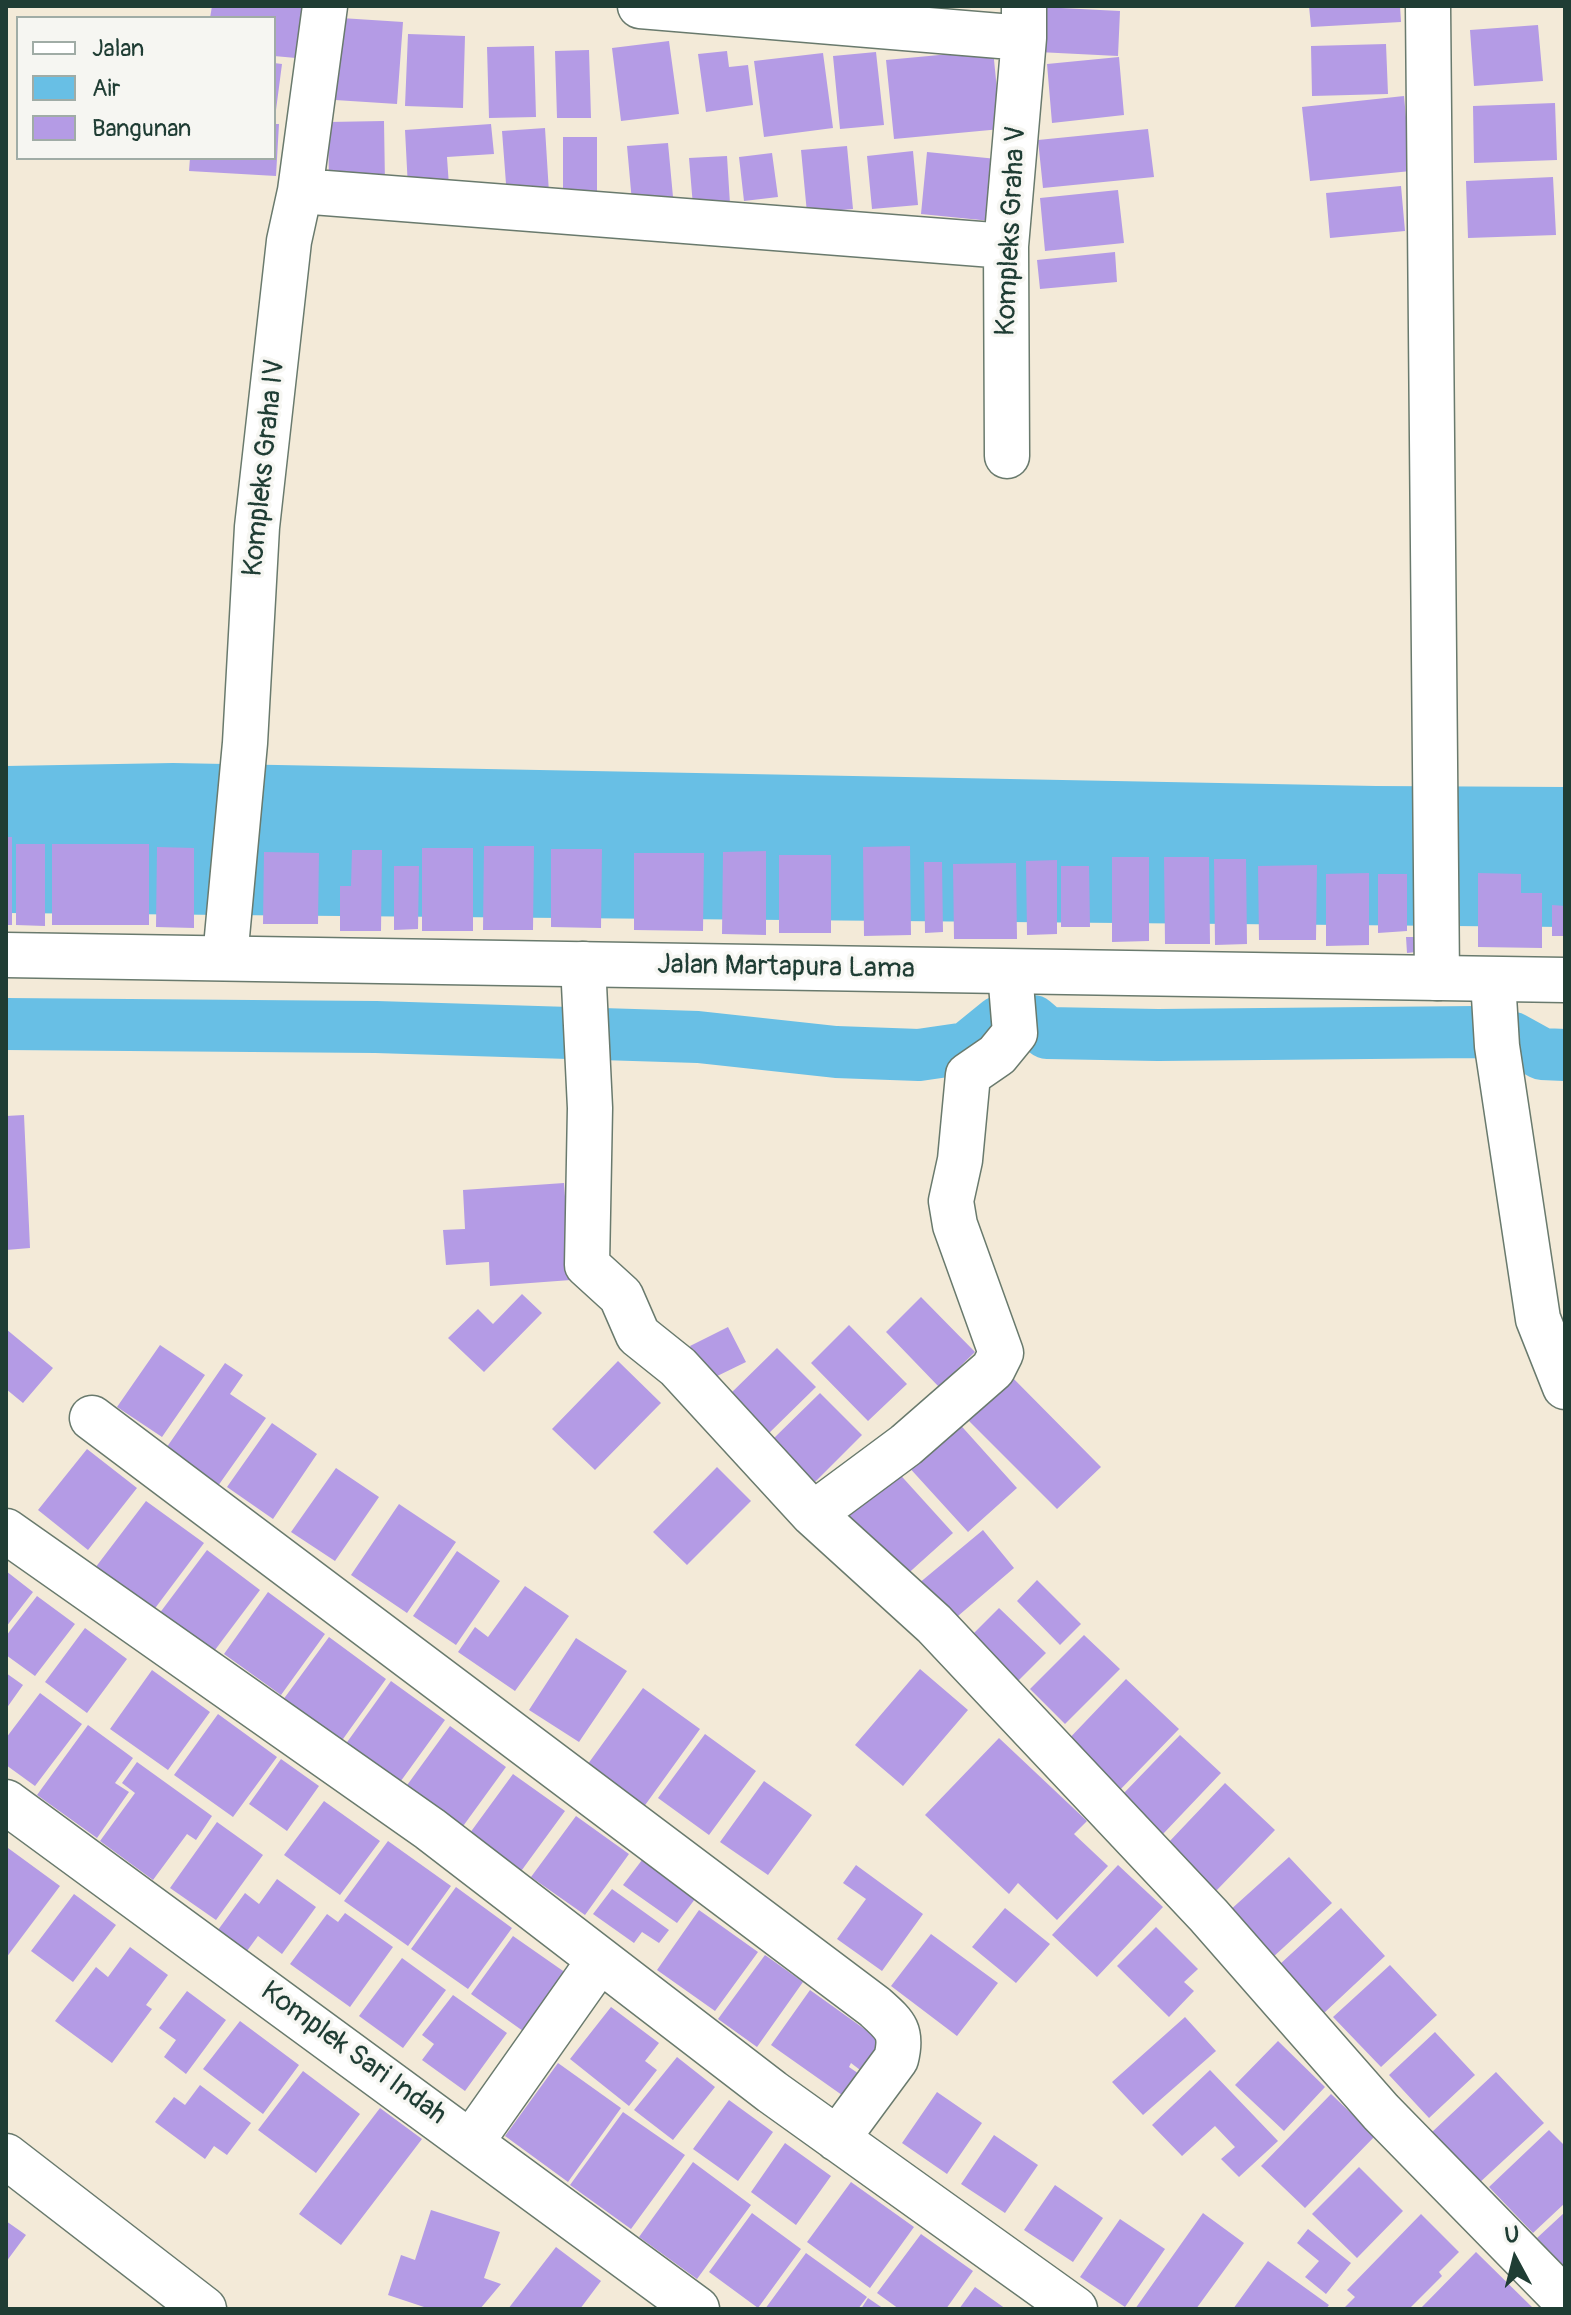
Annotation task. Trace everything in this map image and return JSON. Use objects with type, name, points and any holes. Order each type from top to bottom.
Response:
[{"type":"street","name":"Kompleks Graha IV","points":[[226,945],[245,743],[257,527],[289,241],[300,191],[325,6]]},
{"type":"street","points":[[640,6],[1024,22]]},
{"type":"street","points":[[1428,6],[1437,962]]},
{"type":"street","name":"Kompleks Graha V","points":[[1007,456],[1006,246],[1024,22]]},
{"type":"street","points":[[300,191],[1006,246]]},
{"type":"street","name":"Jalan Martapura Lama","points":[[6,955],[226,945],[583,964],[1013,1006],[1437,962],[1493,980],[1565,980]]},
{"type":"street","points":[[583,964],[590,1108],[587,1265],[621,1296],[638,1335],[678,1367],[813,1514],[934,1624],[1209,1916],[1381,2112],[1565,2300]]},
{"type":"street","points":[[1493,980],[1496,1034],[1538,1319],[1565,1387]]},
{"type":"street","points":[[813,1514],[906,1445],[993,1369],[1001,1353],[955,1225],[951,1201],[960,1160],[968,1075],[997,1055],[1013,1006]]},
{"type":"street","points":[[92,1418],[862,1997],[891,2022],[898,2032],[900,2044],[896,2059],[837,2139]]},
{"type":"street","points":[[6,1531],[430,1829],[599,1961],[837,2139],[1075,2309]]},
{"type":"street","name":"Komplek Sari Indah","points":[[6,1802],[697,2309]]},
{"type":"street","points":[[472,2141],[599,1961]]},
{"type":"street","points":[[6,2156],[204,2309]]},
{"type":"water","points":[[173,763],[1565,787],[1565,927],[6,913],[6,766]]},
{"type":"building","points":[[212,6],[302,6],[296,58],[276,56],[276,16],[210,16]]},
{"type":"building","points":[[1309,6],[1400,6],[1401,22],[1311,27]]},
{"type":"building","points":[[1041,7],[1120,11],[1118,56],[1038,52]]},
{"type":"building","points":[[341,18],[403,22],[397,104],[335,100]]},
{"type":"building","points":[[1538,25],[1543,81],[1474,86],[1470,30]]},
{"type":"building","points":[[408,34],[465,36],[463,108],[405,106]]},
{"type":"building","points":[[669,41],[679,114],[621,121],[612,48]]},
{"type":"building","points":[[1386,44],[1388,94],[1312,96],[1311,46]]},
{"type":"building","points":[[534,46],[536,117],[489,118],[487,47]]},
{"type":"building","points":[[589,50],[591,118],[557,118],[555,51]]},
{"type":"building","points":[[993,50],[1001,129],[894,139],[886,60]]},
{"type":"building","points":[[727,51],[729,67],[748,65],[753,105],[706,112],[698,54]]},
{"type":"building","points":[[876,52],[884,125],[840,129],[833,56]]},
{"type":"building","points":[[823,53],[833,128],[764,137],[754,61]]},
{"type":"building","points":[[1119,57],[1124,115],[1052,123],[1047,64]]},
{"type":"building","points":[[276,63],[282,64],[276,110]]},
{"type":"building","points":[[1404,96],[1411,171],[1310,181],[1302,107]]},
{"type":"building","points":[[1555,103],[1557,160],[1474,163],[1473,106]]},
{"type":"building","points":[[384,121],[385,184],[329,186],[328,122]]},
{"type":"building","points":[[276,124],[279,124],[276,176],[189,171],[190,160],[276,160]]},
{"type":"building","points":[[491,124],[494,154],[447,157],[449,186],[408,188],[405,130]]},
{"type":"building","points":[[545,128],[549,193],[507,197],[502,131]]},
{"type":"building","points":[[1148,129],[1154,177],[1043,188],[1038,140]]},
{"type":"building","points":[[563,137],[597,137],[597,199],[563,199]]},
{"type":"building","points":[[668,143],[673,197],[632,202],[627,146]]},
{"type":"building","points":[[847,146],[853,209],[807,213],[801,150]]},
{"type":"building","points":[[913,151],[918,205],[872,209],[867,156]]},
{"type":"building","points":[[927,152],[997,159],[991,221],[921,214]]},
{"type":"building","points":[[772,153],[778,197],[744,201],[739,157]]},
{"type":"building","points":[[727,156],[730,204],[693,206],[689,158]]},
{"type":"building","points":[[1553,177],[1556,235],[1468,238],[1466,181]]},
{"type":"building","points":[[1401,186],[1405,231],[1330,238],[1326,193]]},
{"type":"building","points":[[1118,190],[1124,243],[1045,251],[1040,198]]},
{"type":"building","points":[[1115,252],[1117,282],[1040,289],[1037,260]]},
{"type":"building","points":[[6,837],[12,837],[12,925],[6,925]]},
{"type":"building","points":[[16,844],[45,844],[45,926],[16,925]]},
{"type":"building","points":[[52,844],[149,844],[149,925],[52,925]]},
{"type":"building","points":[[484,846],[534,846],[533,930],[483,930]]},
{"type":"building","points":[[910,846],[911,935],[864,936],[863,847]]},
{"type":"building","points":[[157,847],[194,848],[194,928],[156,927]]},
{"type":"building","points":[[422,848],[473,848],[473,931],[422,931]]},
{"type":"building","points":[[551,849],[602,849],[601,928],[551,927]]},
{"type":"building","points":[[352,850],[382,850],[381,931],[340,931],[340,886],[351,886]]},
{"type":"building","points":[[766,851],[766,935],[722,934],[723,852]]},
{"type":"building","points":[[264,852],[319,853],[318,924],[263,924]]},
{"type":"building","points":[[634,853],[704,853],[703,931],[634,930]]},
{"type":"building","points":[[779,855],[831,855],[831,933],[779,933]]},
{"type":"building","points":[[1112,857],[1149,857],[1149,941],[1112,942]]},
{"type":"building","points":[[1164,857],[1209,857],[1210,944],[1165,944]]},
{"type":"building","points":[[1214,859],[1246,859],[1247,944],[1215,945]]},
{"type":"building","points":[[1057,860],[1057,934],[1027,935],[1026,861]]},
{"type":"building","points":[[924,862],[942,862],[943,932],[925,933]]},
{"type":"building","points":[[1016,863],[1017,939],[954,939],[953,864]]},
{"type":"building","points":[[1317,865],[1316,940],[1259,940],[1258,866]]},
{"type":"building","points":[[394,866],[419,866],[418,929],[394,930]]},
{"type":"building","points":[[1061,866],[1089,866],[1090,927],[1061,927]]},
{"type":"building","points":[[1369,873],[1369,945],[1326,946],[1326,874]]},
{"type":"building","points":[[1478,873],[1521,874],[1521,893],[1542,893],[1542,948],[1478,947]]},
{"type":"building","points":[[1378,874],[1407,874],[1407,931],[1378,933]]},
{"type":"building","points":[[1552,905],[1565,906],[1565,936],[1552,936]]},
{"type":"building","points":[[1406,937],[1416,937],[1416,952],[1407,953]]},
{"type":"building","points":[[24,1115],[30,1248],[6,1250],[6,1116]]},
{"type":"building","points":[[564,1183],[571,1280],[490,1286],[489,1262],[446,1265],[443,1230],[465,1229],[463,1190]]},
{"type":"building","points":[[522,1294],[542,1313],[484,1372],[448,1338],[478,1309],[493,1324]]},
{"type":"building","points":[[921,1297],[975,1352],[939,1387],[886,1332]]},
{"type":"building","points":[[849,1325],[907,1384],[868,1421],[811,1363]]},
{"type":"building","points":[[728,1327],[746,1362],[707,1381],[690,1346]]},
{"type":"building","points":[[6,1329],[53,1368],[23,1403],[6,1389]]},
{"type":"building","points":[[160,1345],[205,1375],[162,1437],[117,1407]]},
{"type":"building","points":[[777,1348],[816,1387],[765,1437],[727,1397]]},
{"type":"building","points":[[618,1361],[661,1403],[595,1470],[552,1429]]},
{"type":"building","points":[[225,1363],[243,1375],[230,1394],[266,1418],[213,1493],[160,1457]]},
{"type":"building","points":[[1003,1368],[1101,1467],[1057,1509],[960,1412]]},
{"type":"building","points":[[820,1393],[862,1435],[815,1482],[772,1440]]},
{"type":"building","points":[[956,1420],[1017,1488],[968,1532],[906,1464]]},
{"type":"building","points":[[272,1423],[317,1454],[273,1519],[227,1487]]},
{"type":"building","points":[[87,1449],[137,1488],[88,1550],[38,1510]]},
{"type":"building","points":[[717,1467],[751,1501],[687,1565],[653,1532]]},
{"type":"building","points":[[336,1468],[379,1497],[335,1561],[291,1532]]},
{"type":"building","points":[[895,1469],[953,1533],[903,1578],[845,1514]]},
{"type":"building","points":[[146,1501],[204,1543],[150,1615],[92,1572]]},
{"type":"building","points":[[399,1504],[456,1542],[407,1613],[351,1575]]},
{"type":"building","points":[[983,1530],[1014,1568],[951,1622],[918,1584]]},
{"type":"building","points":[[207,1550],[260,1590],[212,1654],[159,1614]]},
{"type":"building","points":[[457,1551],[500,1581],[456,1645],[413,1616]]},
{"type":"building","points":[[6,1571],[33,1592],[6,1627]]},
{"type":"building","points":[[1037,1580],[1081,1624],[1060,1645],[1017,1601]]},
{"type":"building","points":[[525,1586],[569,1616],[515,1691],[458,1652],[475,1627],[488,1637]]},
{"type":"building","points":[[268,1592],[325,1634],[281,1695],[224,1654]]},
{"type":"building","points":[[37,1596],[75,1624],[35,1676],[6,1655],[6,1636]]},
{"type":"building","points":[[999,1608],[1046,1653],[1014,1685],[968,1639]]},
{"type":"building","points":[[85,1628],[127,1659],[87,1713],[45,1682]]},
{"type":"building","points":[[1084,1635],[1120,1669],[1065,1724],[1030,1689]]},
{"type":"building","points":[[329,1637],[386,1679],[338,1746],[280,1704]]},
{"type":"building","points":[[576,1638],[627,1671],[579,1742],[529,1710]]},
{"type":"building","points":[[920,1669],[968,1710],[903,1786],[855,1745]]},
{"type":"building","points":[[152,1670],[210,1712],[168,1770],[110,1729]]},
{"type":"building","points":[[6,1673],[23,1685],[6,1709]]},
{"type":"building","points":[[1126,1679],[1179,1729],[1116,1794],[1064,1744]]},
{"type":"building","points":[[391,1681],[445,1720],[398,1785],[345,1745]]},
{"type":"building","points":[[643,1688],[700,1729],[643,1808],[585,1768]]},
{"type":"building","points":[[40,1693],[82,1724],[35,1786],[6,1765],[6,1738]]},
{"type":"building","points":[[218,1714],[277,1757],[233,1817],[174,1775]]},
{"type":"building","points":[[88,1725],[133,1758],[115,1783],[129,1792],[97,1838],[37,1795]]},
{"type":"building","points":[[450,1726],[506,1767],[461,1829],[405,1788]]},
{"type":"building","points":[[705,1734],[756,1771],[709,1835],[658,1798]]},
{"type":"building","points":[[1180,1735],[1221,1773],[1163,1834],[1122,1795]]},
{"type":"building","points":[[999,1738],[1087,1821],[1074,1834],[1108,1866],[1057,1920],[1018,1883],[1009,1894],[925,1815]]},
{"type":"building","points":[[281,1759],[319,1786],[287,1831],[249,1804]]},
{"type":"building","points":[[137,1762],[212,1816],[196,1840],[187,1834],[153,1880],[100,1841],[135,1793],[122,1783]]},
{"type":"building","points":[[513,1774],[565,1811],[519,1874],[467,1837]]},
{"type":"building","points":[[764,1781],[812,1815],[768,1875],[720,1842]]},
{"type":"building","points":[[1225,1783],[1275,1830],[1216,1891],[1167,1844]]},
{"type":"building","points":[[324,1801],[380,1841],[340,1895],[284,1855]]},
{"type":"building","points":[[576,1816],[629,1854],[585,1915],[531,1877]]},
{"type":"building","points":[[217,1822],[263,1855],[216,1920],[170,1888]]},
{"type":"building","points":[[388,1841],[451,1886],[408,1946],[344,1901]]},
{"type":"building","points":[[8,1848],[60,1886],[6,1958],[6,1850]]},
{"type":"building","points":[[1289,1857],[1332,1903],[1272,1958],[1228,1912]]},
{"type":"building","points":[[642,1860],[695,1899],[677,1923],[623,1885]]},
{"type":"building","points":[[856,1865],[923,1914],[882,1971],[837,1939],[866,1899],[843,1883]]},
{"type":"building","points":[[1118,1865],[1163,1907],[1097,1977],[1052,1935]]},
{"type":"building","points":[[277,1879],[316,1907],[282,1954],[258,1936],[247,1951],[218,1930],[245,1893],[259,1904]]},
{"type":"building","points":[[456,1887],[512,1928],[468,1989],[411,1949]]},
{"type":"building","points":[[612,1889],[669,1930],[659,1943],[642,1932],[634,1943],[593,1914]]},
{"type":"building","points":[[74,1894],[116,1925],[73,1982],[31,1951]]},
{"type":"building","points":[[1005,1908],[1050,1944],[1016,1983],[972,1947]]},
{"type":"building","points":[[1341,1908],[1385,1956],[1324,2013],[1279,1965]]},
{"type":"building","points":[[699,1910],[758,1952],[715,2011],[657,1970]]},
{"type":"building","points":[[345,1913],[393,1947],[350,2007],[290,1964],[327,1914],[338,1922]]},
{"type":"building","points":[[1156,1927],[1198,1969],[1184,1982],[1194,1991],[1169,2017],[1117,1966]]},
{"type":"building","points":[[931,1934],[998,1983],[957,2036],[891,1986]]},
{"type":"building","points":[[513,1936],[566,1973],[523,2031],[471,1994]]},
{"type":"building","points":[[130,1947],[168,1975],[146,2005],[152,2009],[112,2063],[55,2021],[96,1967],[108,1977]]},
{"type":"building","points":[[765,1955],[803,1982],[757,2047],[718,2019]]},
{"type":"building","points":[[402,1958],[446,1990],[403,2048],[359,2016]]},
{"type":"building","points":[[1390,1965],[1437,2015],[1381,2067],[1333,2017]]},
{"type":"building","points":[[810,1990],[884,2043],[864,2073],[851,2063],[849,2067],[865,2078],[849,2100],[771,2045]]},
{"type":"building","points":[[187,1991],[226,2020],[186,2074],[164,2057],[176,2040],[159,2028]]},
{"type":"building","points":[[453,1995],[507,2033],[465,2091],[422,2060],[434,2044],[422,2035]]},
{"type":"building","points":[[611,2007],[659,2043],[645,2061],[657,2070],[629,2106],[570,2059]]},
{"type":"building","points":[[1185,2017],[1216,2051],[1143,2115],[1112,2082]]},
{"type":"building","points":[[240,2021],[299,2065],[263,2114],[203,2069]]},
{"type":"building","points":[[1435,2032],[1475,2075],[1429,2118],[1389,2075]]},
{"type":"building","points":[[1278,2041],[1325,2087],[1284,2131],[1235,2085]]},
{"type":"building","points":[[677,2057],[715,2087],[673,2140],[634,2110]]},
{"type":"building","points":[[558,2063],[621,2108],[568,2182],[505,2136]]},
{"type":"building","points":[[1210,2070],[1278,2141],[1239,2177],[1221,2159],[1235,2147],[1215,2126],[1182,2156],[1152,2125]]},
{"type":"building","points":[[303,2071],[360,2114],[316,2173],[258,2130]]},
{"type":"building","points":[[1496,2072],[1544,2123],[1478,2184],[1431,2133]]},
{"type":"building","points":[[200,2085],[251,2123],[227,2155],[214,2146],[205,2159],[155,2122],[174,2097],[185,2105]]},
{"type":"building","points":[[937,2092],[982,2123],[947,2174],[902,2143]]},
{"type":"building","points":[[1331,2094],[1375,2136],[1305,2208],[1261,2166]]},
{"type":"building","points":[[729,2100],[773,2132],[738,2181],[693,2149]]},
{"type":"building","points":[[380,2108],[422,2139],[341,2245],[299,2214]]},
{"type":"building","points":[[623,2112],[685,2155],[631,2229],[570,2185]]},
{"type":"building","points":[[1549,2130],[1565,2146],[1565,2203],[1533,2233],[1489,2187]]},
{"type":"building","points":[[994,2135],[1038,2165],[1005,2213],[961,2184]]},
{"type":"building","points":[[785,2143],[831,2176],[796,2225],[751,2192]]},
{"type":"building","points":[[693,2162],[751,2205],[697,2279],[639,2237]]},
{"type":"building","points":[[1359,2167],[1403,2211],[1357,2258],[1312,2214]]},
{"type":"building","points":[[851,2182],[914,2227],[870,2288],[807,2242]]},
{"type":"building","points":[[1055,2185],[1103,2218],[1073,2262],[1024,2230]]},
{"type":"building","points":[[431,2210],[500,2232],[484,2278],[501,2284],[480,2309],[430,2309],[388,2295],[401,2255],[415,2260]]},
{"type":"building","points":[[1565,2212],[1565,2267],[1537,2238]]},
{"type":"building","points":[[752,2213],[801,2249],[758,2308],[709,2272]]},
{"type":"building","points":[[1203,2213],[1244,2243],[1196,2309],[1135,2309]]},
{"type":"building","points":[[1421,2214],[1459,2252],[1439,2272],[1442,2276],[1409,2309],[1343,2309],[1355,2297],[1347,2290]]},
{"type":"building","points":[[1120,2219],[1165,2249],[1125,2307],[1080,2277]]},
{"type":"building","points":[[6,2221],[26,2235],[6,2262]]},
{"type":"building","points":[[1308,2229],[1351,2263],[1326,2294],[1305,2277],[1319,2261],[1297,2243]]},
{"type":"building","points":[[921,2234],[973,2271],[946,2309],[899,2309],[877,2293]]},
{"type":"building","points":[[556,2247],[601,2281],[580,2309],[508,2309]]},
{"type":"building","points":[[1476,2252],[1534,2309],[1420,2309]]},
{"type":"building","points":[[806,2253],[867,2297],[858,2309],[765,2309]]},
{"type":"building","points":[[1268,2261],[1329,2305],[1326,2309],[1233,2309]]},
{"type":"building","points":[[975,2287],[1006,2309],[959,2309]]},
{"type":"building","points":[[868,2298],[884,2309],[861,2309]]},
{"type":"waterway","points":[[6,1024],[376,1027],[698,1037],[836,1052],[919,1055],[967,1048],[999,1022],[1033,1021],[1047,1033],[1475,1032],[1513,1038],[1542,1054],[1565,1055]]}]
